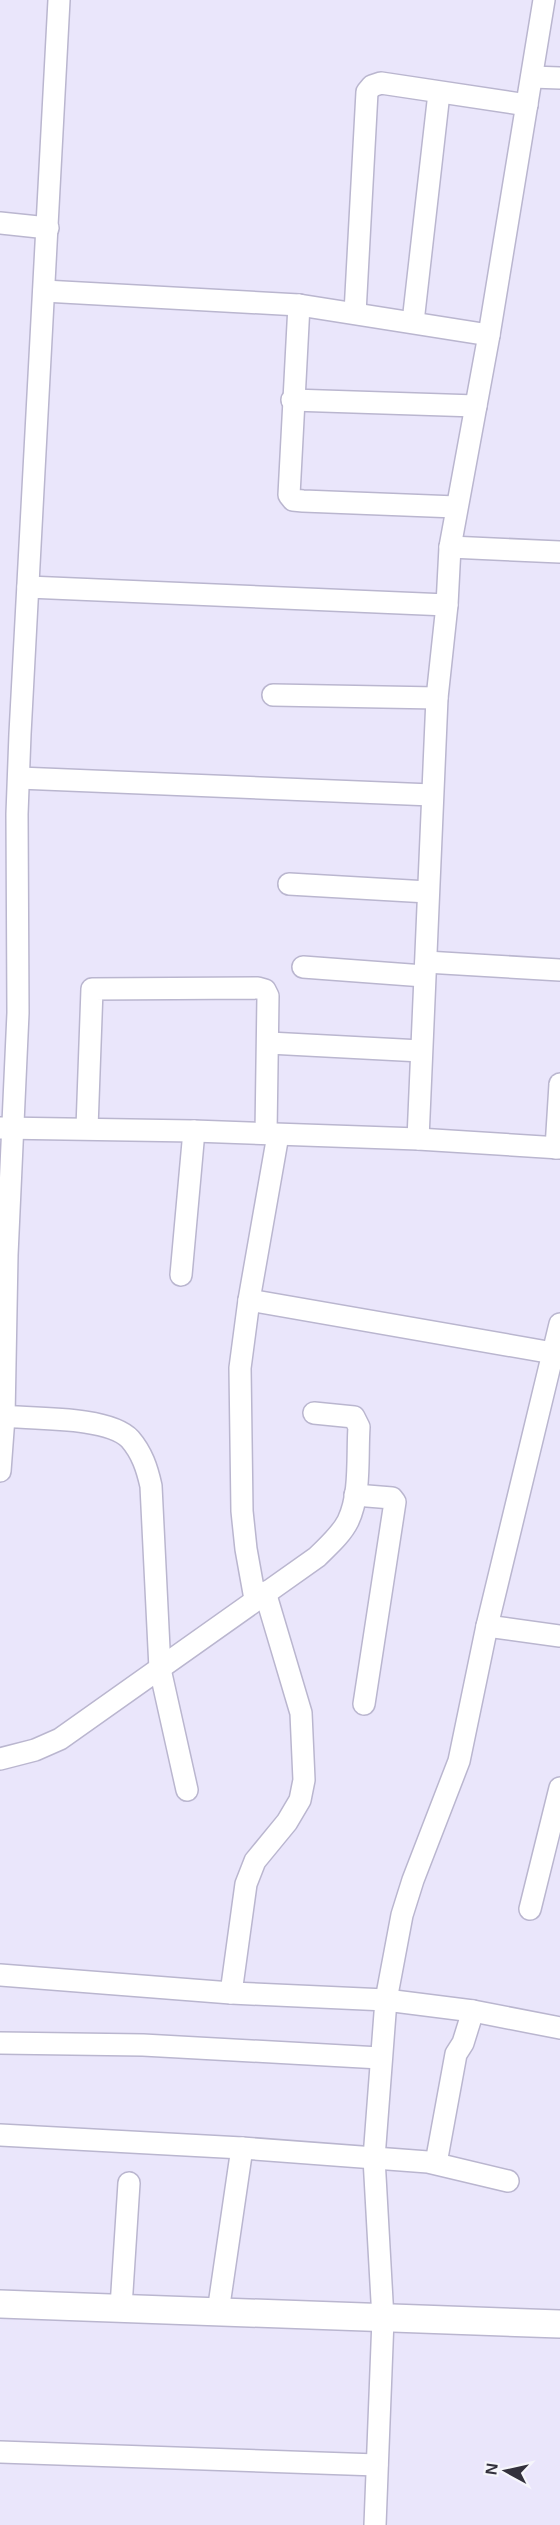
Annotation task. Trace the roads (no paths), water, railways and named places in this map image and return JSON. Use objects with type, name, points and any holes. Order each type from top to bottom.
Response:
[{"type":"street","points":[[0,1471],[9,1013],[8,814],[19,778],[10,732],[28,587],[59,0]]},
{"type":"street","points":[[418,1139],[437,698],[447,605],[450,547],[489,335],[544,0]]},
{"type":"street","points":[[532,77],[560,78]]},
{"type":"street","points":[[355,314],[367,92],[372,86],[381,83],[527,105]]},
{"type":"street","points":[[413,322],[439,93]]},
{"type":"street","points":[[0,222],[48,228]]},
{"type":"street","points":[[44,291],[298,305],[489,335]]},
{"type":"street","points":[[298,305],[289,495],[293,501],[456,507]]},
{"type":"street","points":[[292,400],[476,406]]},
{"type":"street","points":[[450,547],[560,552]]},
{"type":"street","points":[[28,587],[447,605]]},
{"type":"street","points":[[273,695],[437,698]]},
{"type":"street","points":[[19,778],[432,795]]},
{"type":"street","points":[[289,884],[428,892]]},
{"type":"street","points":[[303,967],[560,970]]},
{"type":"street","points":[[87,1128],[91,992],[94,988],[258,988],[265,990],[268,996],[272,1134],[240,1368],[242,1511],[246,1549],[301,1713],[304,1780],[300,1800],[287,1822],[255,1861],[246,1884],[231,1993]]},
{"type":"street","points":[[269,1043],[421,1051]]},
{"type":"street","points":[[7,1128],[87,1128],[418,1139],[558,1148],[560,1084]]},
{"type":"street","points":[[181,1275],[194,1131]]},
{"type":"street","points":[[249,1300],[553,1353]]},
{"type":"street","points":[[375,2525],[383,2319],[374,2158],[386,2000],[402,1915],[412,1880],[459,1761],[487,1626],[560,1324]]},
{"type":"street","points":[[0,1759],[35,1750],[60,1739],[317,1557],[334,1540],[348,1520],[355,1496],[358,1421],[354,1417],[314,1413]]},
{"type":"street","points":[[2,1416],[109,1426],[129,1438],[146,1463],[151,1486],[151,1527],[160,1669],[187,1790]]},
{"type":"street","points":[[355,1496],[392,1498],[395,1502],[364,1704]]},
{"type":"street","points":[[487,1626],[560,1636]]},
{"type":"street","points":[[530,1909],[560,1788]]},
{"type":"street","points":[[0,1975],[231,1993],[386,2000],[473,2011],[560,2028]]},
{"type":"street","points":[[436,2163],[456,2054],[464,2043],[473,2011]]},
{"type":"street","points":[[0,2043],[143,2045],[380,2058]]},
{"type":"street","points":[[0,2135],[242,2148],[436,2163],[508,2181]]},
{"type":"street","points":[[218,2312],[242,2148]]},
{"type":"street","points":[[121,2307],[129,2183]]},
{"type":"street","points":[[0,2304],[560,2324]]},
{"type":"street","points":[[0,2452],[377,2465]]}]
